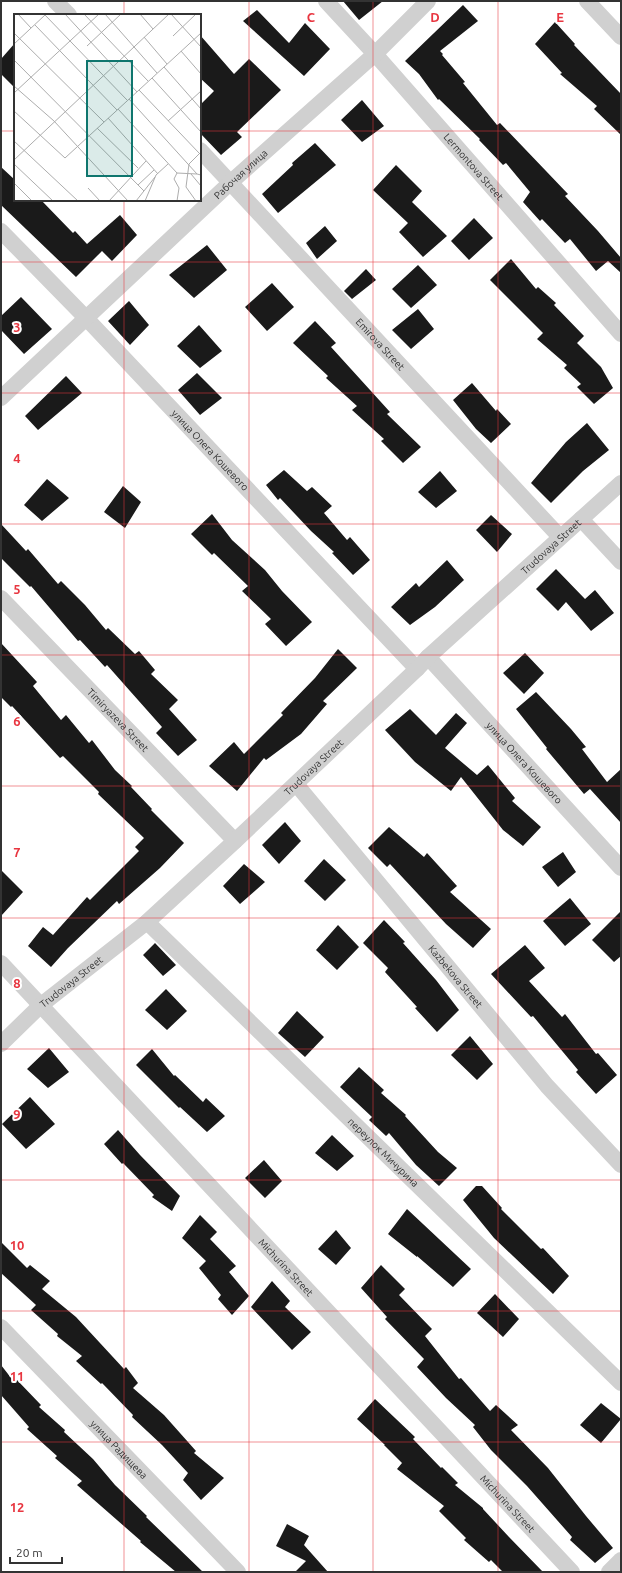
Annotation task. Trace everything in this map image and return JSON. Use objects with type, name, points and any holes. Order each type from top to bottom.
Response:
[{"type":"street","points":[[55,1],[68,14]]},
{"type":"street","name":"Lermontova Street","points":[[326,1],[375,54],[621,334]]},
{"type":"street","name":"Рабочая улица","points":[[1,398],[231,182],[375,54],[428,1]]},
{"type":"street","points":[[587,1],[621,37]]},
{"type":"street","name":"Emirova Street","points":[[201,151],[560,537]]},
{"type":"street","name":"улица Олега Кошевого","points":[[1,232],[86,318],[417,670]]},
{"type":"street","name":"Trudovaya Street","points":[[1,1044],[41,1005],[147,922],[417,670],[428,657],[621,483]]},
{"type":"street","points":[[581,519],[621,562]]},
{"type":"street","name":"Timiryazeva Street","points":[[1,598],[235,841]]},
{"type":"street","name":"улица Олега Кошевого","points":[[428,657],[621,868]]},
{"type":"street","name":"Kazbekova Street","points":[[296,784],[547,1086],[621,1165]]},
{"type":"street","name":"переулок Мичурина","points":[[147,922],[621,1383]]},
{"type":"street","name":"Michurina Street","points":[[1,963],[572,1572]]},
{"type":"street","name":"улица Радищева","points":[[1,1327],[238,1572]]},
{"type":"street","points":[[609,1572],[621,1560]]},
{"type":"building","points":[[343,1],[383,1],[359,20]]},
{"type":"building","points":[[463,5],[478,21],[440,51],[443,54],[442,55],[465,82],[463,83],[497,125],[500,123],[568,194],[565,196],[621,258],[621,273],[608,261],[596,271],[570,239],[565,243],[542,219],[540,221],[523,202],[530,192],[506,163],[503,165],[479,140],[480,139],[439,99],[438,100],[419,74],[405,61]]},
{"type":"building","points":[[257,10],[289,43],[305,23],[330,49],[304,76],[243,21]]},
{"type":"building","points":[[555,22],[575,44],[574,45],[621,94],[621,135],[594,109],[597,106],[560,74],[562,73],[535,44]]},
{"type":"building","points":[[201,36],[234,74],[249,59],[281,90],[237,132],[242,137],[221,155],[201,134],[201,104],[214,91],[201,79]]},
{"type":"building","points":[[14,44],[14,87],[1,74],[1,59]]},
{"type":"building","points":[[362,100],[384,126],[362,142],[341,120]]},
{"type":"building","points":[[315,143],[336,165],[278,213],[262,194],[293,165],[292,163]]},
{"type":"building","points":[[396,165],[422,191],[412,202],[447,236],[423,257],[399,232],[408,223],[373,190]]},
{"type":"building","points":[[1,167],[14,179],[14,201],[42,201],[73,233],[75,231],[87,244],[120,215],[137,235],[112,261],[102,251],[76,277],[1,205]]},
{"type":"building","points":[[474,218],[493,238],[469,260],[451,241]]},
{"type":"building","points":[[325,226],[337,241],[317,259],[306,243]]},
{"type":"building","points":[[207,245],[227,270],[194,298],[169,275]]},
{"type":"building","points":[[511,259],[536,289],[538,287],[556,303],[554,305],[584,336],[577,343],[601,367],[613,388],[594,404],[577,387],[581,384],[564,368],[567,365],[537,339],[543,333],[490,280]]},
{"type":"building","points":[[418,265],[437,285],[411,308],[392,289]]},
{"type":"building","points":[[366,269],[376,280],[352,299],[344,291]]},
{"type":"building","points":[[272,283],[294,307],[267,331],[245,307]]},
{"type":"building","points":[[21,297],[52,329],[24,354],[1,330],[1,316]]},
{"type":"building","points":[[129,301],[149,325],[130,345],[108,321]]},
{"type":"building","points":[[418,309],[434,329],[411,349],[392,330]]},
{"type":"building","points":[[315,321],[336,343],[331,347],[390,412],[387,414],[421,447],[403,463],[381,441],[384,439],[352,410],[357,406],[326,378],[328,376],[293,343]]},
{"type":"building","points":[[199,325],[222,351],[200,368],[177,346]]},
{"type":"building","points":[[197,373],[222,398],[200,415],[178,390]]},
{"type":"building","points":[[66,376],[82,393],[38,430],[25,416]]},
{"type":"building","points":[[472,383],[496,411],[497,409],[511,424],[491,443],[476,429],[453,400]]},
{"type":"building","points":[[587,423],[609,450],[583,471],[551,503],[531,483],[566,442]]},
{"type":"building","points":[[284,470],[307,491],[312,487],[332,506],[324,513],[347,540],[350,537],[370,560],[353,575],[332,553],[334,552],[311,531],[280,498],[278,500],[266,485]]},
{"type":"building","points":[[440,471],[457,491],[436,508],[418,492]]},
{"type":"building","points":[[47,479],[69,498],[42,521],[24,505]]},
{"type":"building","points":[[123,486],[141,502],[125,528],[104,512]]},
{"type":"building","points":[[212,514],[232,540],[265,570],[282,591],[312,622],[286,646],[265,624],[271,619],[242,591],[248,586],[214,553],[212,555],[191,534]]},
{"type":"building","points":[[491,515],[512,534],[497,552],[476,530]]},
{"type":"building","points":[[1,524],[26,551],[28,549],[58,584],[61,581],[85,605],[106,630],[108,628],[135,654],[139,651],[155,670],[151,674],[178,700],[169,709],[197,740],[178,756],[156,733],[162,727],[107,665],[105,667],[80,640],[78,641],[31,586],[30,587],[1,558]]},
{"type":"building","points":[[447,560],[464,580],[435,607],[410,625],[391,607],[416,583],[419,587]]},
{"type":"building","points":[[556,569],[585,599],[595,590],[614,613],[591,631],[566,602],[558,611],[536,589]]},
{"type":"building","points":[[1,643],[37,682],[33,686],[61,720],[66,715],[89,743],[92,740],[115,770],[132,786],[131,787],[152,809],[151,810],[184,843],[160,868],[119,904],[117,901],[68,948],[51,967],[28,946],[43,927],[53,935],[87,897],[90,900],[139,851],[135,847],[144,838],[98,794],[99,792],[63,756],[60,758],[12,706],[11,707],[1,697]]},
{"type":"building","points":[[338,649],[357,668],[323,701],[327,704],[301,734],[266,760],[264,758],[237,791],[209,766],[234,742],[244,754],[283,715],[281,713],[315,678]]},
{"type":"building","points":[[525,653],[544,673],[524,694],[503,673]]},
{"type":"building","points":[[536,692],[586,747],[582,749],[607,782],[621,769],[621,823],[590,789],[584,794],[546,749],[547,748],[516,709]]},
{"type":"building","points":[[410,709],[436,735],[456,713],[467,723],[445,748],[477,775],[488,765],[515,798],[512,801],[541,827],[523,846],[503,830],[461,777],[451,791],[415,762],[385,730]]},
{"type":"building","points":[[285,822],[301,841],[279,864],[262,845]]},
{"type":"building","points":[[389,827],[424,857],[427,853],[457,886],[450,892],[491,929],[473,948],[446,924],[390,864],[387,867],[368,848]]},
{"type":"building","points":[[563,852],[576,872],[558,887],[542,867]]},
{"type":"building","points":[[324,859],[346,880],[325,901],[304,881]]},
{"type":"building","points":[[244,864],[265,882],[240,904],[223,886]]},
{"type":"building","points":[[1,870],[23,892],[1,916]]},
{"type":"building","points":[[570,898],[591,924],[565,946],[543,921]]},
{"type":"building","points":[[621,911],[621,956],[614,962],[592,940]]},
{"type":"building","points":[[384,920],[405,942],[403,943],[436,980],[459,1010],[437,1032],[415,1008],[417,1007],[385,972],[388,968],[363,943]]},
{"type":"building","points":[[338,925],[359,947],[337,970],[316,950]]},
{"type":"building","points":[[155,943],[176,965],[163,976],[143,955]]},
{"type":"building","points":[[525,945],[545,968],[529,981],[562,1017],[565,1014],[596,1054],[598,1053],[617,1075],[596,1094],[576,1072],[578,1070],[533,1016],[531,1017],[491,974]]},
{"type":"building","points":[[166,989],[187,1011],[167,1030],[145,1010]]},
{"type":"building","points":[[297,1011],[324,1037],[305,1057],[278,1033]]},
{"type":"building","points":[[470,1036],[493,1064],[477,1080],[451,1055]]},
{"type":"building","points":[[49,1048],[69,1072],[48,1088],[27,1069]]},
{"type":"building","points":[[152,1049],[174,1076],[175,1075],[203,1102],[206,1098],[225,1116],[207,1132],[180,1107],[179,1108],[136,1065]]},
{"type":"building","points":[[359,1067],[384,1090],[381,1093],[406,1115],[405,1116],[438,1152],[457,1168],[439,1186],[416,1165],[389,1133],[386,1136],[369,1120],[372,1117],[340,1087]]},
{"type":"building","points":[[30,1097],[55,1124],[26,1149],[2,1124]]},
{"type":"building","points":[[118,1130],[180,1196],[172,1211],[152,1197],[154,1195],[104,1144]]},
{"type":"building","points":[[332,1135],[354,1156],[337,1171],[315,1153]]},
{"type":"building","points":[[264,1160],[282,1181],[265,1198],[245,1178]]},
{"type":"building","points":[[476,1186],[482,1186],[502,1208],[501,1209],[541,1249],[543,1248],[569,1276],[553,1294],[494,1238],[463,1200]]},
{"type":"building","points":[[407,1209],[471,1269],[453,1287],[417,1256],[388,1234]]},
{"type":"building","points":[[200,1215],[217,1232],[210,1239],[236,1266],[229,1272],[249,1296],[232,1315],[218,1299],[221,1295],[199,1268],[206,1261],[182,1238]]},
{"type":"building","points":[[336,1230],[351,1248],[336,1265],[318,1249]]},
{"type":"building","points":[[1,1242],[27,1268],[30,1265],[50,1281],[42,1289],[76,1317],[124,1369],[126,1367],[138,1383],[133,1388],[164,1415],[196,1451],[194,1453],[224,1478],[201,1500],[183,1480],[188,1473],[162,1445],[132,1417],[133,1415],[102,1383],[101,1384],[76,1361],[82,1356],[57,1336],[58,1334],[31,1310],[36,1305],[1,1273]]},
{"type":"building","points":[[381,1265],[405,1289],[399,1295],[432,1329],[425,1336],[459,1379],[461,1378],[490,1411],[496,1405],[518,1425],[511,1430],[548,1468],[613,1548],[595,1563],[570,1540],[572,1537],[527,1486],[491,1450],[473,1427],[475,1425],[446,1398],[417,1367],[424,1359],[385,1319],[387,1317],[361,1288]]},
{"type":"building","points":[[272,1281],[290,1301],[285,1307],[311,1332],[292,1350],[251,1307]]},
{"type":"building","points":[[495,1294],[519,1319],[503,1337],[477,1313]]},
{"type":"building","points":[[1,1365],[15,1383],[17,1380],[41,1405],[39,1407],[65,1430],[64,1432],[93,1459],[115,1485],[147,1516],[146,1517],[203,1572],[176,1572],[140,1542],[141,1541],[77,1485],[82,1481],[55,1458],[57,1456],[27,1429],[29,1427],[1,1395]]},
{"type":"building","points":[[375,1399],[415,1437],[413,1439],[458,1483],[455,1485],[483,1508],[543,1572],[503,1572],[491,1560],[489,1562],[464,1540],[466,1538],[439,1511],[444,1506],[397,1469],[402,1463],[357,1419]]},
{"type":"building","points":[[601,1403],[621,1419],[601,1443],[580,1425]]},
{"type":"building","points":[[287,1524],[309,1536],[304,1545],[328,1572],[295,1572],[306,1561],[276,1546]]}]
